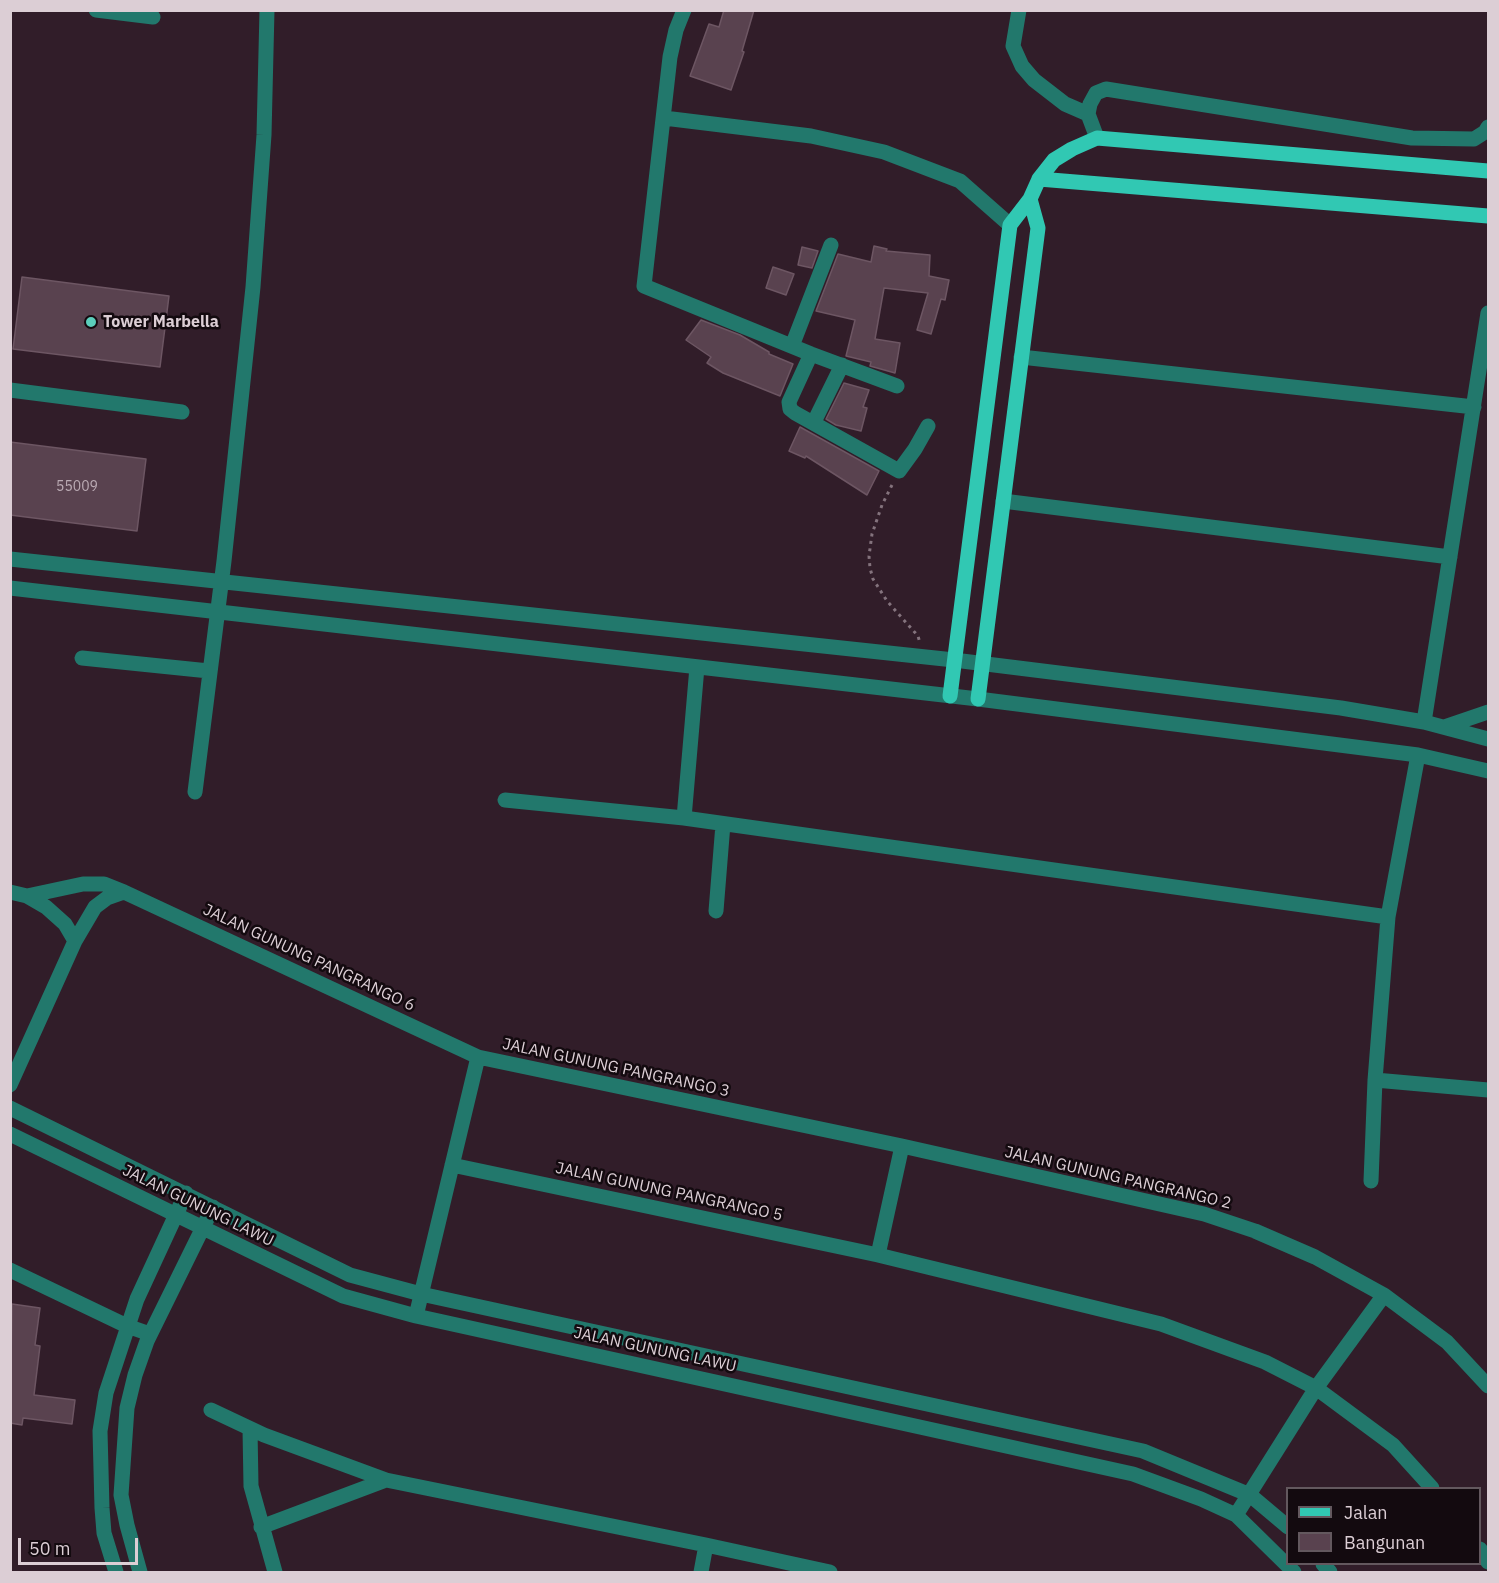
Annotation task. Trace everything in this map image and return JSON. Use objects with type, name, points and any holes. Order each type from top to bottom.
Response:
[{"type":"main road","points":[[950,696],[1010,225],[1030,199],[1039,179],[1054,160],[1097,138],[1488,171]]},
{"type":"main road","points":[[1039,179],[1488,216]]},
{"type":"main road","points":[[978,699],[1038,228],[1030,199]]},
{"type":"street","points":[[96,10],[153,17]]},
{"type":"street","points":[[195,792],[216,613],[222,582],[259,222],[267,10]]},
{"type":"street","points":[[684,10],[676,30],[670,57],[644,286],[811,354],[897,386]]},
{"type":"street","points":[[1019,10],[1013,46],[1022,66],[1034,80],[1065,104],[1088,114]]},
{"type":"street","points":[[1097,138],[1088,114],[1096,93],[1106,90],[1412,138],[1474,139],[1488,127]]},
{"type":"street","points":[[664,118],[812,136],[884,152],[960,181],[1010,225]]},
{"type":"street","points":[[792,346],[831,245]]},
{"type":"street","points":[[1424,722],[1488,313]]},
{"type":"street","points":[[811,354],[789,402],[790,409],[795,413],[898,471],[915,449],[928,426]]},
{"type":"street","points":[[1021,357],[1474,407]]},
{"type":"street","points":[[814,422],[842,365]]},
{"type":"street","points":[[10,390],[182,412]]},
{"type":"street","points":[[1003,501],[1450,557]]},
{"type":"street","points":[[10,559],[954,660],[1341,708],[1424,722],[1488,739]]},
{"type":"street","points":[[10,588],[978,699],[1418,755],[1488,771]]},
{"type":"street","points":[[82,658],[209,671]]},
{"type":"street","points":[[684,818],[698,667]]},
{"type":"street","points":[[1444,727],[1488,712]]},
{"type":"street","points":[[1371,1181],[1375,1080],[1388,917],[1418,755]]},
{"type":"street","points":[[505,800],[684,818],[1388,917]]},
{"type":"street","points":[[716,911],[723,824]]},
{"type":"street","name":"JALAN GUNUNG PANGRANGO 6","points":[[27,896],[83,884],[104,884],[478,1057]]},
{"type":"street","points":[[10,892],[27,896],[46,907],[60,918],[75,941]]},
{"type":"street","points":[[10,1086],[75,941],[95,907],[107,898],[124,892]]},
{"type":"street","name":"JALAN GUNUNG PANGRANGO 3","points":[[416,1316],[478,1057],[902,1146]]},
{"type":"street","points":[[1375,1080],[1488,1090]]},
{"type":"street","name":"JALAN GUNUNG LAWU","points":[[10,1108],[350,1275],[421,1294],[1143,1451],[1250,1495],[1286,1526]]},
{"type":"street","name":"JALAN GUNUNG LAWU","points":[[10,1134],[343,1296],[416,1316],[1133,1474],[1201,1499],[1236,1515],[1286,1564]]},
{"type":"street","points":[[902,1146],[878,1255],[1161,1324],[1265,1362],[1316,1388],[1392,1445],[1431,1487]]},
{"type":"street","name":"JALAN GUNUNG PANGRANGO 2","points":[[902,1146],[1204,1214],[1255,1231],[1315,1257],[1384,1295],[1447,1342],[1488,1386]]},
{"type":"street","name":"JALAN GUNUNG PANGRANGO 5","points":[[452,1165],[878,1255]]},
{"type":"street","points":[[116,1572],[104,1533],[100,1431],[106,1393],[137,1299],[186,1193]]},
{"type":"street","points":[[140,1572],[121,1495],[127,1408],[135,1375],[150,1334],[213,1207]]},
{"type":"street","points":[[10,1270],[127,1326],[150,1334]]},
{"type":"street","points":[[1236,1515],[1316,1388],[1384,1295]]},
{"type":"street","points":[[211,1410],[250,1429],[386,1480],[830,1572]]},
{"type":"street","points":[[250,1429],[251,1486],[275,1572]]},
{"type":"street","points":[[101,1455],[123,1457]]},
{"type":"street","points":[[261,1527],[386,1480]]},
{"type":"street","points":[[701,1572],[706,1545]]},
{"type":"path","points":[[898,471],[882,505],[872,534],[870,568],[873,579],[887,601],[920,639],[920,657]]},
{"type":"building","points":[[724,10],[754,10],[742,51],[744,52],[731,90],[690,76],[709,24],[719,27]]},
{"type":"building","points":[[874,246],[887,249],[886,251],[930,255],[929,276],[949,280],[945,300],[941,299],[931,334],[917,330],[928,293],[884,288],[875,339],[900,343],[895,373],[870,366],[871,362],[846,356],[855,320],[816,311],[838,254],[871,262]]},
{"type":"building","points":[[802,247],[818,251],[812,268],[798,265]]},
{"type":"building","points":[[773,267],[794,274],[786,295],[766,288]]},
{"type":"building","name":"Tower Marbella","points":[[22,277],[169,296],[160,367],[13,349]]},
{"type":"building","points":[[701,320],[740,335],[769,354],[793,364],[780,396],[723,373],[707,363],[711,357],[686,340]]},
{"type":"building","points":[[844,383],[869,390],[863,407],[867,408],[861,431],[836,425],[826,419]]},
{"type":"building","points":[[800,427],[879,471],[867,495],[806,456],[805,458],[789,451]]},
{"type":"building","points":[[10,442],[146,459],[137,531],[10,515]]},
{"type":"building","points":[[12,1304],[40,1308],[35,1345],[40,1346],[34,1395],[75,1400],[72,1424],[23,1418],[22,1425],[10,1423]]},
{"type":"place","name":"Tower Marbella","points":[[91,322]]}]
